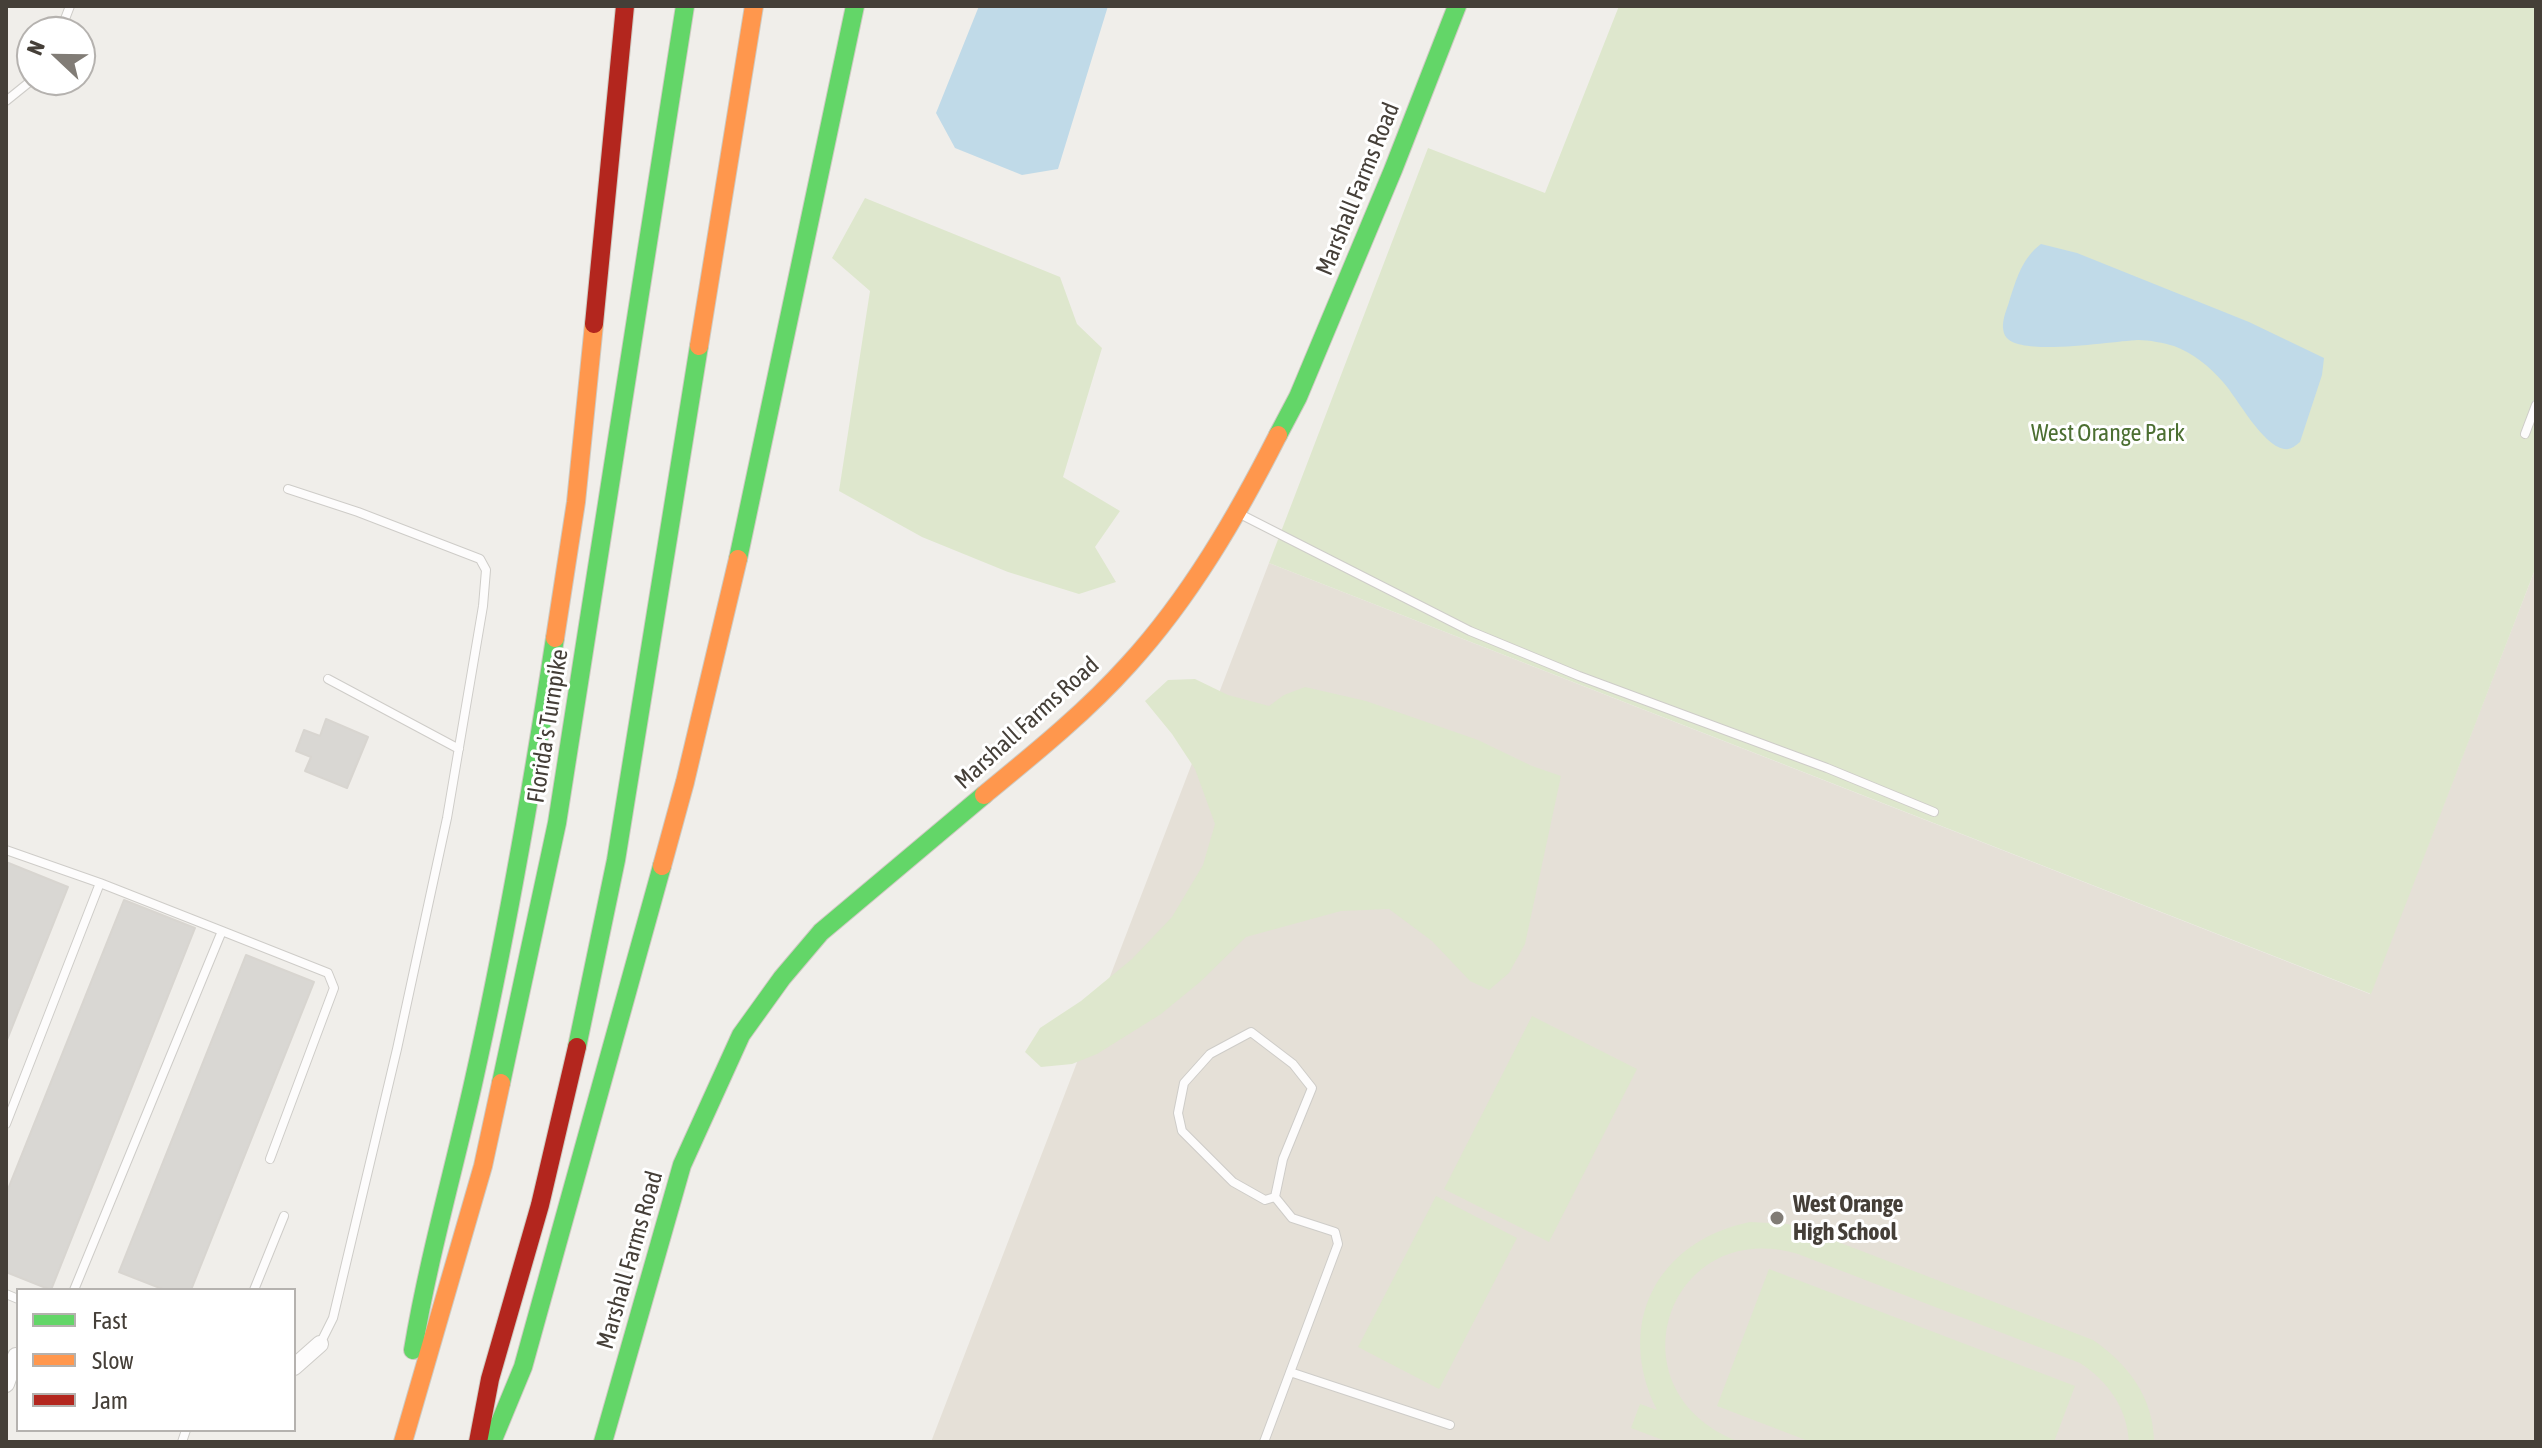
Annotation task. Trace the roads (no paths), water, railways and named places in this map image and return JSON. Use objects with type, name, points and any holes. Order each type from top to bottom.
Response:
[{"type":"main road","points":[[396,1442],[421,1303],[473,1084],[528,813],[576,502],[625,6]]},
{"type":"main road","name":"Florida's Turnpike","points":[[403,1442],[483,1166],[557,823],[685,6]]},
{"type":"main road","points":[[478,1442],[490,1379],[540,1205],[616,860],[754,6]]},
{"type":"main road","points":[[492,1442],[523,1367],[685,782],[751,506],[855,6]]},
{"type":"main road","points":[[808,225],[868,6]]},
{"type":"main road","name":"Marshall Farms Road","points":[[603,1442],[682,1165],[741,1035],[782,978],[821,932],[1067,726],[1129,664],[1171,613],[1238,513],[1298,397],[1393,170],[1457,6]]},
{"type":"street","points":[[296,1365],[320,1344]]},
{"type":"street","points":[[6,1384],[15,1355]]},
{"type":"lane","points":[[2525,434],[2536,405]]},
{"type":"lane","points":[[288,489],[480,559],[486,570],[483,606],[447,818],[397,1049],[333,1318],[320,1344]]},
{"type":"lane","points":[[1238,513],[1470,631],[1934,812]]},
{"type":"lane","points":[[328,679],[459,749]]},
{"type":"lane","points":[[6,850],[100,883],[328,973],[334,988],[270,1159]]},
{"type":"lane","points":[[6,1124],[100,883]]},
{"type":"lane","points":[[75,1288],[222,931]]},
{"type":"lane","points":[[1251,1032],[1293,1064],[1312,1088],[1283,1159],[1275,1197],[1265,1200],[1233,1182],[1182,1131],[1178,1113],[1184,1083],[1210,1054],[1251,1032]]},
{"type":"lane","points":[[1264,1442],[1338,1244],[1335,1232],[1292,1218],[1275,1197]]},
{"type":"lane","points":[[255,1288],[284,1216]]},
{"type":"lane","points":[[1290,1372],[1450,1425]]},
{"type":"water","points":[[979,6],[1108,6],[1058,169],[1022,175],[955,148],[936,113]]},
{"type":"water","points":[[2041,244],[2077,253],[2249,322],[2324,358],[2322,375],[2300,442],[2289,449],[2276,446],[2259,431],[2213,371],[2174,346],[2138,340],[2029,346],[2006,337],[2004,319],[2017,278],[2024,263]]},
{"type":"place","name":"West Orange High School","points":[[1777,1218]]},
{"type":"park label","name":"West Orange Park","points":[[2108,433]]}]
